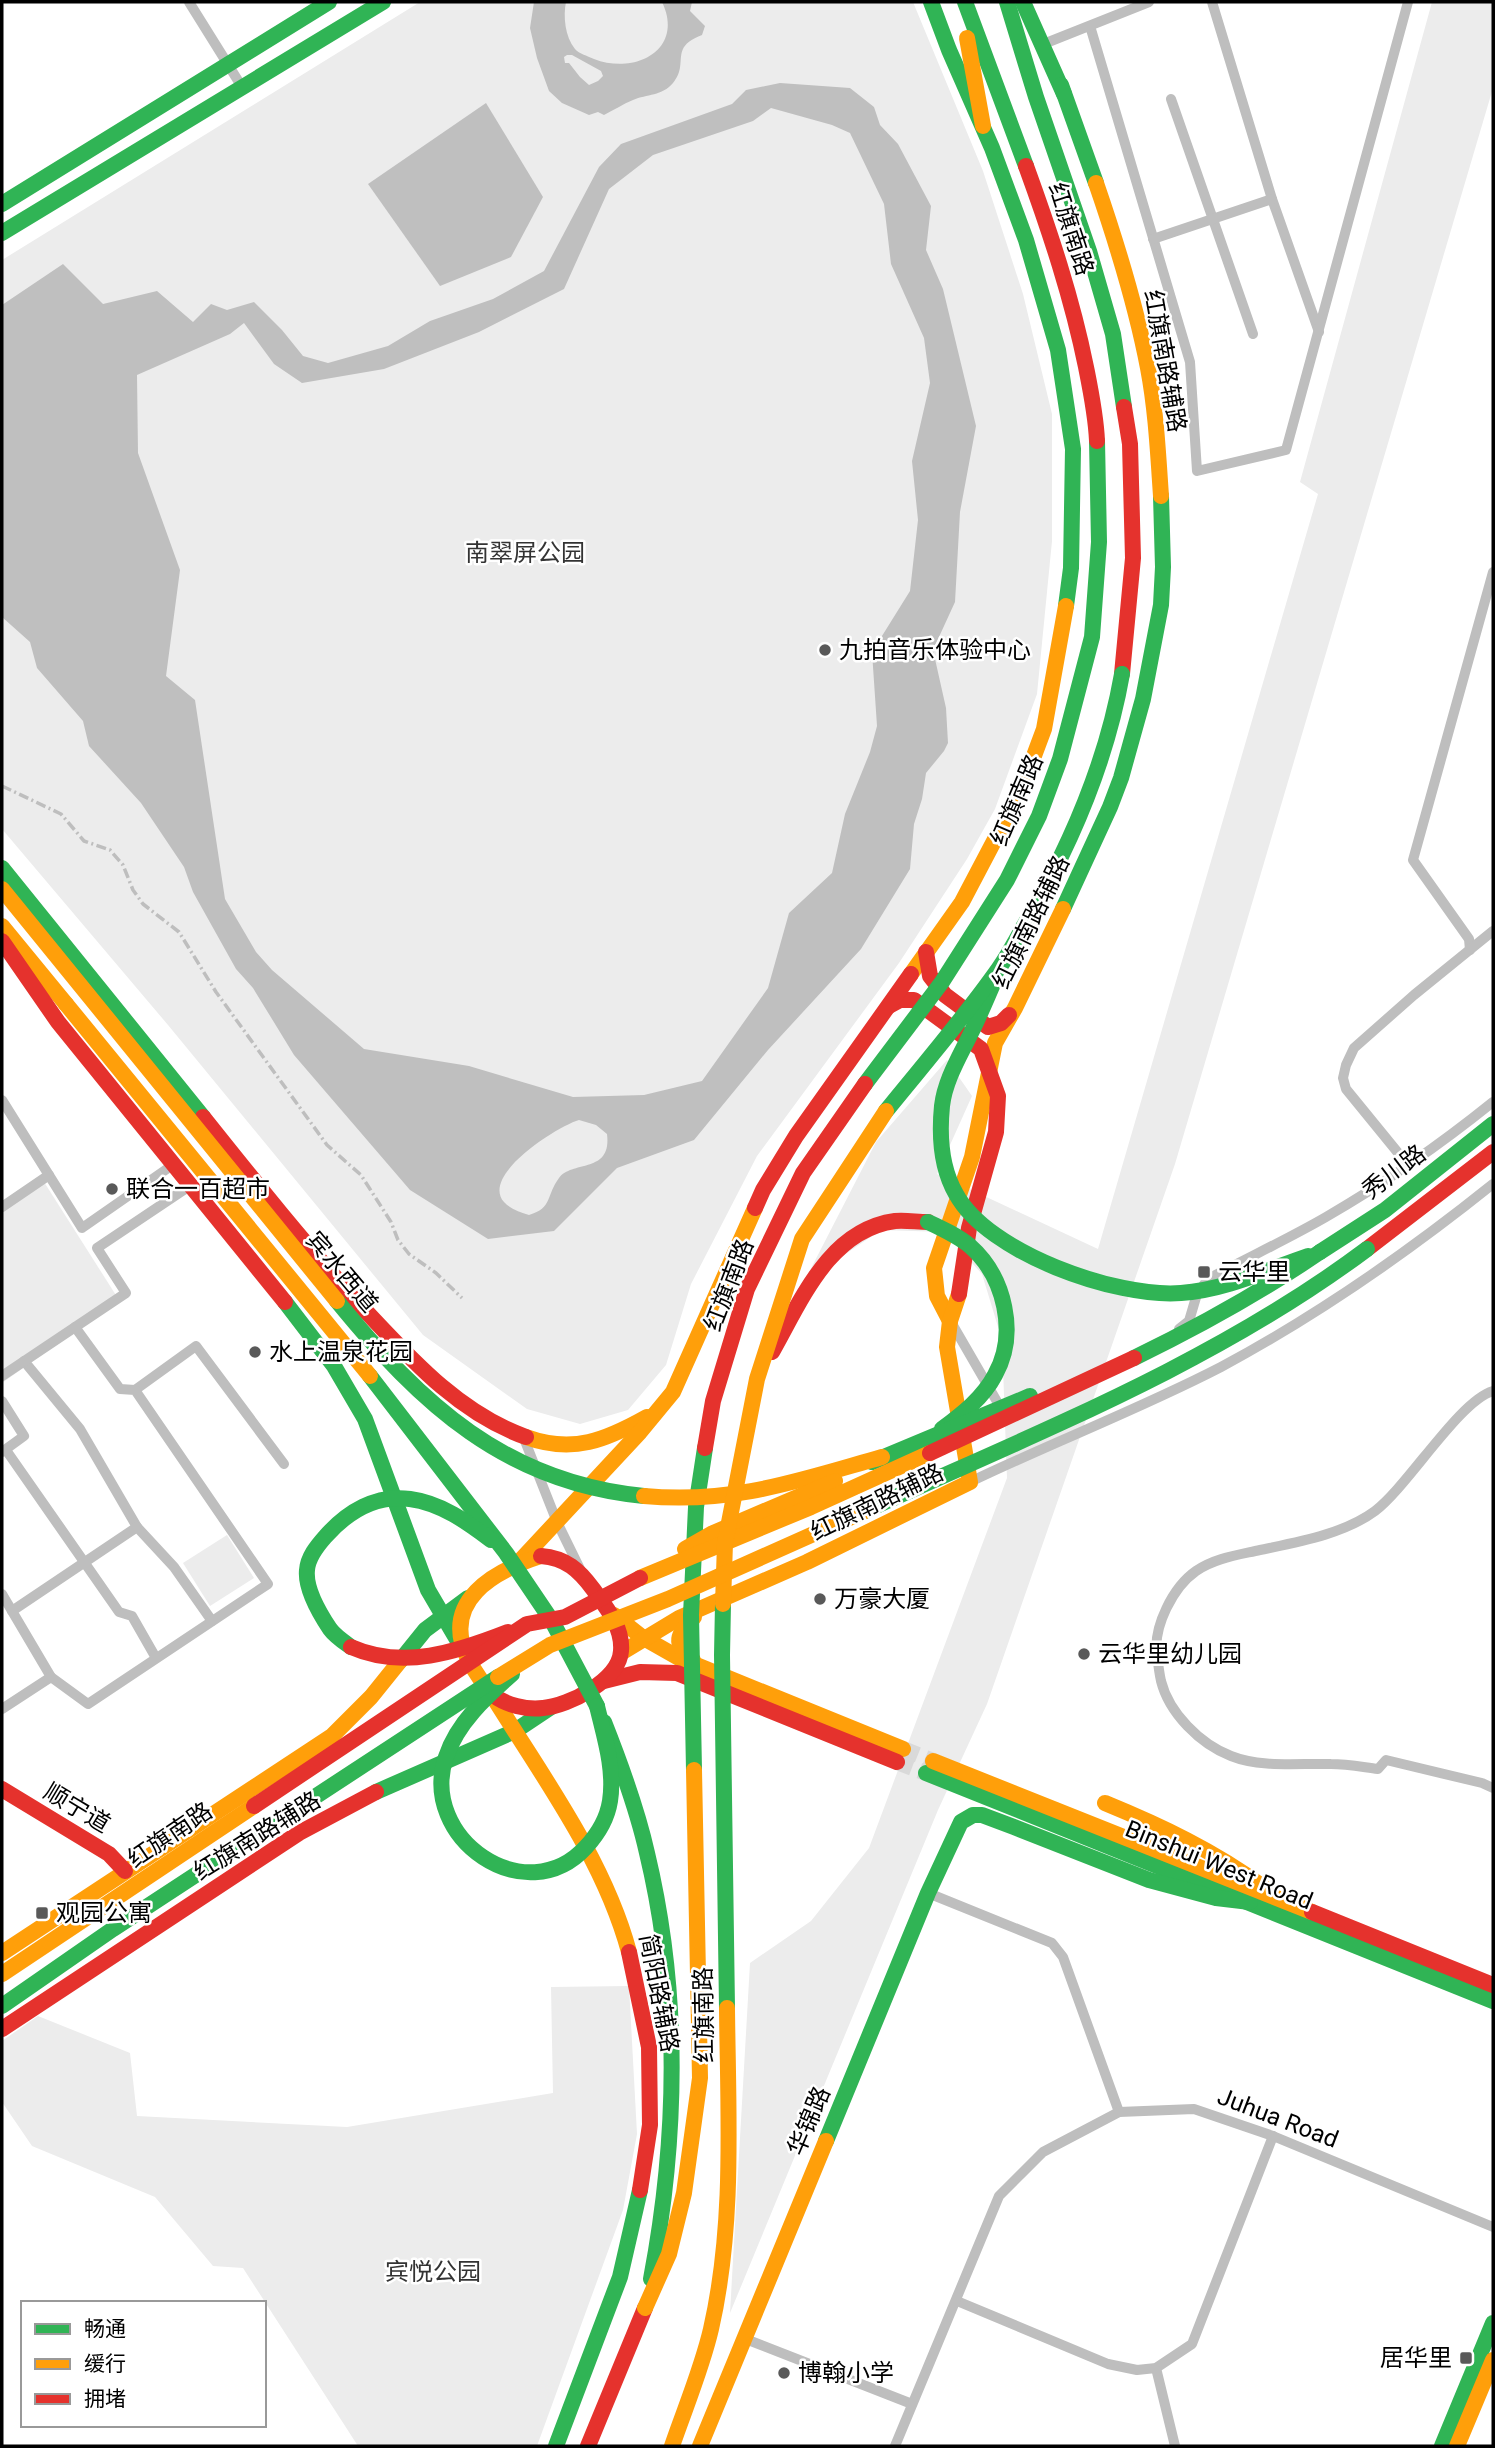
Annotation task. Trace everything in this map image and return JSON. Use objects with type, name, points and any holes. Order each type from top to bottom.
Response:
[{"type":"main road","points":[[2,204],[329,2]]},
{"type":"main road","points":[[2,233],[383,2]]},
{"type":"main road","points":[[513,1558],[557,1522],[673,1392],[763,1190],[796,1136],[962,902],[986,860],[1022,788],[1051,701],[1071,568],[1073,449],[1058,350],[1026,240],[983,127],[948,50],[930,2]]},
{"type":"main road","points":[[962,2],[983,127]]},
{"type":"main road","name":"红旗南路","points":[[645,2308],[669,2254],[684,2193],[700,2078],[691,1615],[696,1507],[713,1401],[747,1289],[803,1173],[869,1078],[942,982],[1012,870],[1039,816],[1060,759],[1092,637],[1099,542],[1096,419],[1078,327],[1046,221],[962,2]]},
{"type":"main road","name":"红旗南路","points":[[672,2446],[710,2330],[724,2241],[729,2154],[722,1655],[725,1543],[757,1379],[802,1239],[876,1124],[1000,967],[1068,845],[1101,759],[1117,703],[1122,674],[1133,558],[1130,444],[1113,334],[1089,251],[1036,97],[1007,2]]},
{"type":"main road","points":[[1023,2],[1064,94]]},
{"type":"main road","name":"红旗南路辅路","points":[[2,2029],[299,1833],[361,1799],[515,1731],[551,1707],[582,1694],[599,1683],[619,1663],[621,1653],[642,1637],[785,1573],[970,1482],[947,1347],[950,1321],[937,1300],[933,1282],[934,1268],[972,1157],[995,1043],[1016,1008],[1085,863],[1121,778],[1133,742],[1153,658],[1161,605],[1163,567],[1157,435],[1142,337],[1121,254],[1032,2]]},
{"type":"main road","points":[[2,868],[323,1265],[405,1354],[445,1390],[505,1429],[545,1443],[579,1445],[619,1433],[658,1410]]},
{"type":"main road","name":"宾水西道","points":[[2,889],[377,1350],[422,1394],[479,1440],[522,1464],[566,1481],[644,1497],[683,1499],[785,1486],[882,1457]]},
{"type":"main road","name":"宾水西道","points":[[2,926],[329,1323],[513,1558]]},
{"type":"main road","name":"简阳路辅路","points":[[2,942],[58,1022],[334,1366],[365,1419],[428,1590],[597,1866],[620,1918],[635,1974],[649,2047],[650,2125],[638,2205],[620,2277],[556,2446]]},
{"type":"main road","points":[[926,952],[930,976],[945,995],[988,1027],[1001,1023],[1016,1008]]},
{"type":"main road","points":[[1000,967],[942,1103],[940,1144],[952,1188],[974,1220],[984,1229],[1011,1248],[1041,1262],[1106,1283],[1153,1293],[1205,1290],[1320,1252]]},
{"type":"main road","points":[[888,1006],[900,1000],[914,1000],[981,1049],[998,1096],[996,1132],[969,1228],[958,1297],[950,1321]]},
{"type":"main road","name":"秀川路","points":[[1320,1252],[1385,1210],[1493,1124]]},
{"type":"main road","name":"秀川路","points":[[1367,1249],[1493,1152]]},
{"type":"main road","points":[[757,1379],[813,1280],[843,1242],[860,1230],[880,1223],[904,1218],[928,1222],[962,1241],[988,1266],[997,1281],[1005,1309],[1007,1332],[1003,1360],[983,1394],[959,1416],[925,1439]]},
{"type":"main road","name":"红旗南路","points":[[2,2006],[113,1929],[430,1720],[560,1640],[668,1599],[744,1566],[1072,1417],[1196,1357],[1319,1285],[1367,1249]]},
{"type":"main road","name":"红旗南路","points":[[2,1974],[527,1624],[565,1617],[643,1577],[811,1507],[1010,1418],[1171,1340],[1285,1276],[1320,1252]]},
{"type":"main road","points":[[643,1577],[670,1557],[713,1533],[852,1474],[882,1457],[1044,1390],[1100,1373]]},
{"type":"main road","points":[[527,1624],[480,1642],[434,1655],[400,1661],[372,1657],[344,1643],[323,1622],[309,1584],[307,1570],[313,1552],[336,1522],[372,1501],[407,1497],[442,1507],[469,1522],[513,1558],[552,1621],[597,1706],[631,1789],[649,1854],[665,1957],[672,2108],[665,2207],[645,2308],[588,2446]]},
{"type":"main road","points":[[513,1558],[550,1556],[571,1564],[581,1572],[614,1615],[642,1637],[679,1658],[900,1755],[677,1673],[664,1670],[644,1671],[599,1683]]},
{"type":"main road","name":"红旗南路辅路","points":[[2,1953],[332,1736],[371,1698],[425,1630],[491,1580],[513,1558]]},
{"type":"main road","points":[[462,1648],[460,1614],[468,1598]]},
{"type":"main road","points":[[702,1667],[681,1650],[678,1637],[680,1630],[703,1609]]},
{"type":"main road","points":[[614,1615],[620,1635],[621,1653]]},
{"type":"main road","points":[[560,1640],[509,1676],[472,1713],[456,1735],[442,1770],[441,1786],[445,1815],[461,1843],[504,1869],[548,1872],[567,1866],[593,1842],[603,1825],[611,1791],[608,1759],[597,1706]]},
{"type":"main road","points":[[492,1695],[518,1706],[551,1707]]},
{"type":"main road","name":"Binshui West Road","points":[[1493,1985],[1279,1899],[929,1767],[1493,2001]]},
{"type":"main road","name":"顺宁道","points":[[2,1789],[109,1854],[125,1871]]},
{"type":"main road","points":[[1105,1803],[1202,1846],[1245,1873],[1279,1899]]},
{"type":"main road","name":"华锦路","points":[[700,2446],[929,1893],[958,1827],[968,1817],[982,1815],[1003,1821],[1161,1883],[1223,1900],[1250,1902]]},
{"type":"main road","points":[[1443,2446],[1493,2323]]},
{"type":"main road","points":[[1457,2446],[1493,2360]]},
{"type":"street","points":[[189,2],[242,87]]},
{"type":"street","points":[[1046,43],[1149,2]]},
{"type":"street","points":[[1212,2],[1272,200],[1318,332]]},
{"type":"street","points":[[1090,26],[1190,362],[1197,471],[1286,450],[1408,2]]},
{"type":"street","points":[[1171,99],[1253,334]]},
{"type":"street","points":[[1153,239],[1272,200]]},
{"type":"street","points":[[1470,950],[1469,939],[1416,867],[1414,853],[1493,572]]},
{"type":"street","points":[[1408,1165],[1346,1089],[1343,1077],[1346,1065],[1354,1048],[1493,931]]},
{"type":"street","points":[[2,1100],[126,1293],[2,1376]]},
{"type":"street","points":[[950,1321],[999,1405],[1011,1411],[1072,1384],[1173,1333],[1189,1321],[1197,1294],[1208,1279],[1327,1216],[1408,1165],[1493,1102]]},
{"type":"street","points":[[82,1228],[174,1164]]},
{"type":"street","points":[[2,1207],[49,1175]]},
{"type":"street","points":[[970,1482],[1189,1382],[1258,1346],[1363,1283],[1493,1184]]},
{"type":"street","points":[[97,1248],[191,1185]]},
{"type":"street","points":[[75,1326],[120,1389],[135,1390],[196,1346],[284,1464]]},
{"type":"street","points":[[24,1361],[80,1429],[137,1527],[174,1567],[212,1621]]},
{"type":"street","points":[[2,1594],[51,1677],[88,1704],[268,1584],[135,1390]]},
{"type":"street","points":[[1493,1391],[1487,1392],[1462,1414],[1375,1511],[1345,1527],[1218,1559],[1194,1572],[1171,1598],[1164,1611],[1156,1648],[1161,1682],[1178,1715],[1202,1740],[1231,1756],[1259,1763],[1335,1764],[1378,1769],[1386,1760],[1493,1788]]},
{"type":"street","points":[[2,1401],[24,1436],[4,1451],[119,1612],[132,1616],[156,1658]]},
{"type":"street","points":[[523,1436],[557,1522],[581,1572]]},
{"type":"street","points":[[12,1612],[137,1527]]},
{"type":"street","points":[[2,1709],[51,1677]]},
{"type":"street","points":[[929,1893],[1052,1943],[1063,1957],[1119,2112]]},
{"type":"street","name":"Juhua Road","points":[[895,2446],[999,2196],[1042,2152],[1119,2112],[1195,2109],[1273,2136],[1493,2227]]},
{"type":"street","points":[[957,2301],[1108,2364],[1137,2370],[1156,2368],[1192,2344],[1273,2136]]},
{"type":"street","points":[[743,2338],[912,2403]]},
{"type":"street","points":[[1156,2368],[1175,2446]]},
{"type":"green space","name":"南翠屏公园","points":[[420,2],[913,2],[983,171],[1023,294],[1052,414],[1052,541],[1037,694],[995,809],[967,859],[899,963],[757,1156],[691,1284],[666,1365],[628,1410],[580,1424],[527,1409],[423,1335],[168,1025],[2,829],[2,260]]},
{"type":"green space","points":[[1432,2],[1493,2],[1493,88],[1175,1164],[987,1704],[938,1810],[730,2313],[750,1963],[811,1921],[869,1848],[1007,1478],[1002,1340],[982,1274],[944,1232],[881,1230],[804,1282],[876,1142],[947,1060],[972,1096],[937,1174],[1098,1249],[1318,494],[1300,482]]},
{"type":"green space","points":[[44,1182],[119,1300],[2,1383],[2,1208]]},
{"type":"green space","points":[[227,1535],[254,1578],[210,1606],[183,1563]]},
{"type":"green space","name":"宾悦公园","points":[[629,1986],[637,2134],[623,2210],[537,2446],[358,2446],[243,2268],[213,2266],[155,2197],[32,2146],[2,2102],[2,2041],[38,2016],[130,2053],[137,2116],[347,2127],[553,2093],[551,1987]]},
{"type":"shaded area","points":[[534,2],[566,2],[566,26],[575,49],[594,59],[625,64],[640,61],[661,45],[667,33],[667,19],[662,2],[692,2],[690,11],[705,26],[702,35],[692,40],[682,51],[678,76],[669,87],[659,93],[638,98],[604,115],[598,112],[589,115],[562,103],[549,91],[530,28]],"holes":[[[572,55],[601,71],[603,76],[589,85],[569,63],[565,63],[564,57]]]},
{"type":"shaded area","points":[[780,83],[850,88],[874,107],[880,125],[898,144],[931,206],[926,250],[943,289],[976,426],[960,512],[955,602],[933,650],[946,708],[948,743],[926,773],[914,824],[910,869],[861,949],[768,1050],[694,1140],[617,1168],[554,1231],[488,1239],[410,1190],[294,1055],[253,988],[236,969],[193,892],[184,867],[141,803],[89,746],[83,721],[37,668],[30,642],[2,617],[2,305],[63,264],[103,304],[157,291],[193,322],[211,304],[227,310],[254,302],[303,356],[328,363],[388,346],[430,321],[493,299],[544,271],[599,167],[621,144],[732,104],[746,90]],"holes":[[[771,108],[832,125],[850,133],[884,204],[891,264],[924,338],[930,383],[912,461],[918,520],[910,591],[872,652],[877,726],[870,752],[845,814],[832,873],[789,913],[768,988],[702,1081],[644,1095],[573,1097],[469,1066],[364,1049],[272,970],[256,952],[225,899],[195,700],[166,676],[180,570],[138,453],[137,375],[230,334],[244,323],[274,364],[302,383],[384,369],[479,332],[564,289],[609,189],[653,155],[753,121]],[[579,1120],[596,1125],[607,1134],[604,1155],[598,1161],[573,1169],[559,1178],[546,1205],[537,1212],[529,1215],[506,1204],[499,1191],[512,1166],[540,1141]]]},
{"type":"shaded area","points":[[486,103],[543,197],[511,257],[440,286],[368,184]]},
{"type":"tunnel","points":[[903,1749],[933,1761]]},
{"type":"tunnel","points":[[897,1762],[926,1773]]},
{"type":"railway","points":[[2,786],[61,814],[84,841],[110,850],[123,865],[133,890],[143,904],[179,932],[216,992],[327,1145],[361,1175],[391,1222],[398,1240],[409,1254],[436,1273],[462,1298]]},
{"type":"traffic: fast","points":[[2,204],[329,2]]},
{"type":"traffic: fast","points":[[2,233],[383,2]]},
{"type":"traffic: fast","points":[[931,2],[992,148],[1026,240],[1058,350],[1073,449],[1071,568],[1066,606]]},
{"type":"traffic: fast","points":[[965,2],[1026,166]]},
{"type":"traffic: fast","points":[[1007,2],[1036,97],[1089,251],[1113,334],[1124,407]]},
{"type":"traffic: fast","points":[[1023,2],[1064,94]]},
{"type":"traffic: fast","points":[[1061,85],[1096,183]]},
{"type":"traffic: fast","points":[[865,1084],[942,982],[1007,880],[1039,816],[1060,759],[1092,637],[1099,542],[1097,441]]},
{"type":"traffic: fast","points":[[1063,909],[1110,807],[1143,699],[1161,605],[1161,496]]},
{"type":"traffic: fast","points":[[886,1111],[999,968],[1045,889],[1086,800],[1107,738],[1122,674]]},
{"type":"traffic: fast","points":[[2,868],[203,1117]]},
{"type":"traffic: fast","points":[[993,984],[950,1078],[942,1106],[941,1140],[947,1174],[956,1194],[972,1215],[1024,1253],[1056,1268],[1123,1288],[1154,1293],[1181,1293],[1214,1288],[1308,1256]]},
{"type":"traffic: fast","points":[[1320,1252],[1385,1210],[1493,1124]]},
{"type":"traffic: fast","points":[[928,1222],[960,1239],[982,1259],[999,1290],[1006,1324],[1006,1342],[995,1375],[972,1405],[942,1429]]},
{"type":"traffic: fast","points":[[865,1511],[1123,1394],[1248,1327],[1309,1290],[1367,1249]]},
{"type":"traffic: fast","points":[[1134,1358],[1229,1308],[1320,1252]]},
{"type":"traffic: fast","points":[[337,1301],[401,1373],[435,1405],[470,1432],[508,1456],[550,1475],[595,1488],[644,1496]]},
{"type":"traffic: fast","points":[[285,1302],[334,1366],[365,1419],[428,1590],[462,1648]]},
{"type":"traffic: fast","points":[[370,1376],[506,1553],[552,1621],[597,1706]]},
{"type":"traffic: fast","points":[[872,1462],[1030,1396]]},
{"type":"traffic: fast","points":[[694,1770],[691,1615],[696,1507],[705,1448]]},
{"type":"traffic: fast","points":[[351,1647],[334,1634],[326,1623],[314,1601],[307,1577],[313,1552],[343,1520],[374,1502],[410,1499],[443,1509],[491,1540]]},
{"type":"traffic: fast","points":[[400,1661],[425,1630],[468,1598]]},
{"type":"traffic: fast","points":[[723,1604],[727,2008]]},
{"type":"traffic: fast","points":[[512,1674],[483,1701],[457,1733],[446,1757],[442,1787],[448,1815],[462,1838],[483,1857],[508,1869],[535,1872],[562,1865],[586,1847],[601,1826],[610,1801],[611,1777],[597,1706]]},
{"type":"traffic: fast","points":[[2,2006],[113,1929],[498,1677]]},
{"type":"traffic: fast","points":[[376,1792],[515,1731],[551,1707]]},
{"type":"traffic: fast","points":[[604,1722],[628,1787],[647,1853],[666,1959],[672,2066],[671,2119],[667,2172],[651,2279]]},
{"type":"traffic: fast","points":[[926,1773],[1493,2001]]},
{"type":"traffic: fast","points":[[826,2141],[928,1893],[961,1822],[973,1815],[982,1815],[1149,1880],[1216,1898],[1250,1902]]},
{"type":"traffic: fast","points":[[556,2446],[620,2277],[640,2190]]},
{"type":"traffic: fast","points":[[1442,2446],[1493,2323]]},
{"type":"traffic: slow","points":[[967,38],[983,126]]},
{"type":"traffic: slow","points":[[1096,183],[1138,321],[1148,368],[1161,496]]},
{"type":"traffic: slow","points":[[911,974],[962,902],[1022,788],[1044,729],[1066,606]]},
{"type":"traffic: slow","points":[[2,889],[337,1301]]},
{"type":"traffic: slow","points":[[950,1321],[937,1296],[934,1268],[972,1157],[995,1043],[1063,909]]},
{"type":"traffic: slow","points":[[2,926],[66,1004]]},
{"type":"traffic: slow","points":[[66,1004],[370,1376]]},
{"type":"traffic: slow","points":[[723,1604],[725,1543],[757,1379],[802,1239],[886,1111]]},
{"type":"traffic: slow","points":[[519,1562],[640,1432],[673,1392],[755,1208]]},
{"type":"traffic: slow","points":[[621,1653],[679,1618],[807,1562],[970,1482],[947,1347],[950,1321],[959,1294]]},
{"type":"traffic: slow","points":[[526,1437],[559,1444],[589,1442],[647,1417]]},
{"type":"traffic: slow","points":[[640,1578],[811,1507],[930,1453]]},
{"type":"traffic: slow","points":[[644,1496],[677,1498],[736,1494],[793,1482],[882,1457]]},
{"type":"traffic: slow","points":[[685,1549],[713,1533],[835,1481]]},
{"type":"traffic: slow","points":[[498,1677],[550,1645],[668,1599],[865,1511]]},
{"type":"traffic: slow","points":[[493,1695],[468,1659],[461,1639],[461,1621],[466,1605],[476,1591],[490,1580],[506,1570],[541,1556]]},
{"type":"traffic: slow","points":[[614,1615],[642,1637],[679,1658],[903,1749]]},
{"type":"traffic: slow","points":[[693,1660],[682,1649],[679,1639],[694,1617]]},
{"type":"traffic: slow","points":[[2,1953],[332,1736],[371,1697],[400,1661]]},
{"type":"traffic: slow","points":[[492,1695],[588,1851],[618,1918],[629,1952]]},
{"type":"traffic: slow","points":[[933,1761],[1312,1912]]},
{"type":"traffic: slow","points":[[645,2308],[669,2254],[684,2193],[700,2078],[694,1770]]},
{"type":"traffic: slow","points":[[1105,1803],[1187,1840],[1263,1887]]},
{"type":"traffic: slow","points":[[2,1974],[254,1806]]},
{"type":"traffic: slow","points":[[672,2446],[707,2344],[719,2289],[727,2209],[727,2008]]},
{"type":"traffic: slow","points":[[700,2446],[826,2141]]},
{"type":"traffic: slow","points":[[1457,2446],[1493,2360]]},
{"type":"traffic: jam","points":[[1026,166],[1052,240],[1074,316],[1096,422],[1097,441]]},
{"type":"traffic: jam","points":[[1122,674],[1133,558],[1130,444],[1124,407]]},
{"type":"traffic: jam","points":[[2,941],[58,1022],[285,1302]]},
{"type":"traffic: jam","points":[[926,952],[930,976],[945,995],[988,1027],[1001,1023],[1009,1015]]},
{"type":"traffic: jam","points":[[755,1208],[796,1136],[911,974]]},
{"type":"traffic: jam","points":[[889,1006],[900,1000],[914,1000],[981,1049],[998,1096],[996,1132],[969,1228],[959,1294]]},
{"type":"traffic: jam","points":[[705,1448],[713,1401],[747,1289],[803,1173],[865,1084]]},
{"type":"traffic: jam","points":[[203,1117],[320,1260],[416,1364],[478,1414],[526,1437]]},
{"type":"traffic: jam","points":[[1367,1249],[1493,1152]]},
{"type":"traffic: jam","points":[[772,1352],[820,1271],[852,1238],[872,1227],[895,1221],[928,1222]]},
{"type":"traffic: jam","points":[[930,1453],[1134,1358]]},
{"type":"traffic: jam","points":[[493,1695],[504,1702],[523,1707],[554,1706],[591,1690],[612,1672],[618,1662],[621,1651],[619,1634],[613,1618],[598,1596],[571,1566],[558,1559],[541,1556]]},
{"type":"traffic: jam","points":[[254,1806],[527,1624],[565,1617],[640,1578]]},
{"type":"traffic: jam","points":[[351,1647],[371,1654],[410,1658],[450,1652],[508,1632]]},
{"type":"traffic: jam","points":[[604,1681],[640,1672],[677,1673],[897,1762]]},
{"type":"traffic: jam","points":[[2,1789],[109,1854],[125,1871]]},
{"type":"traffic: jam","points":[[2,2029],[299,1833],[376,1792]]},
{"type":"traffic: jam","points":[[1312,1912],[1493,1985]]},
{"type":"traffic: jam","points":[[629,1952],[649,2047],[650,2125],[640,2190]]},
{"type":"traffic: jam","points":[[588,2446],[645,2308]]},
{"type":"place","name":"九拍音乐体验中心","points":[[825,650]]},
{"type":"place","name":"联合一百超市","points":[[112,1189]]},
{"type":"place","name":"云华里","points":[[1204,1272]]},
{"type":"place","name":"水上温泉花园","points":[[255,1352]]},
{"type":"place","name":"万豪大厦","points":[[820,1599]]},
{"type":"place","name":"云华里幼儿园","points":[[1084,1654]]},
{"type":"place","name":"观园公寓","points":[[42,1913]]},
{"type":"place","name":"居华里","points":[[1466,2358]]},
{"type":"place","name":"博翰小学","points":[[784,2373]]}]
